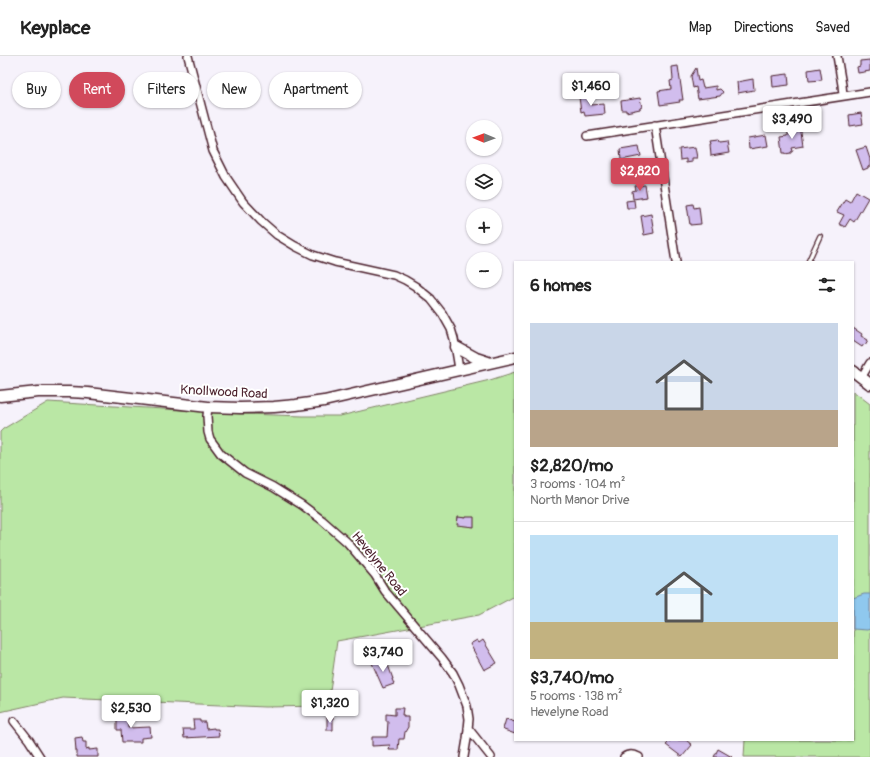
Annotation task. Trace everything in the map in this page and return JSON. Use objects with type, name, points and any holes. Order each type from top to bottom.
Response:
[{"type":"main road","points":[[456,347],[476,358],[490,362]]},
{"type":"main road","name":"Knollwood Road","points":[[0,396],[38,392],[69,392],[208,407],[274,407],[324,400],[514,356]]},
{"type":"main road","points":[[854,372],[870,384]]},
{"type":"street","points":[[188,56],[214,152],[226,177],[243,202],[277,235],[313,255],[394,276],[415,286],[431,299],[442,313],[451,329],[456,347],[459,369]]},
{"type":"street","points":[[837,56],[842,85],[842,95]]},
{"type":"street","points":[[586,136],[842,95],[870,92]]},
{"type":"street","points":[[655,125],[676,261]]},
{"type":"street","points":[[862,378],[870,363]]},
{"type":"street","name":"Hevelyne Road","points":[[208,407],[208,432],[210,439],[221,454],[245,473],[302,505],[347,542],[375,575],[385,591],[454,673],[467,706],[469,718],[464,757]]},
{"type":"street","points":[[14,721],[40,757]]},
{"type":"street","points":[[468,728],[491,757]]},
{"type":"street","points":[[624,757],[636,755],[639,757]]},
{"type":"lane","points":[[808,261],[820,236]]},
{"type":"green space","points":[[514,372],[514,597],[479,615],[337,641],[328,706],[265,707],[63,698],[0,712],[0,432],[3,429],[48,402],[245,414],[340,416],[490,380]]},
{"type":"green space","points":[[854,392],[870,404],[870,757],[744,757],[745,741],[854,741]]},
{"type":"water","points":[[864,594],[870,594],[870,629],[854,629],[854,598]]},
{"type":"building","points":[[870,60],[870,71],[858,73],[857,67],[860,66],[860,61]]},
{"type":"building","points":[[678,66],[683,100],[679,100],[680,102],[660,105],[658,91],[671,89],[670,81],[673,80],[672,67]]},
{"type":"building","points":[[696,68],[698,81],[701,80],[703,88],[716,86],[716,90],[720,89],[723,92],[720,96],[698,99],[696,87],[693,88],[691,76]]},
{"type":"building","points":[[820,68],[822,80],[809,81],[808,70]]},
{"type":"building","points":[[788,74],[789,85],[773,87],[772,76]]},
{"type":"building","points":[[753,79],[754,90],[738,93],[737,82]]},
{"type":"building","points":[[588,96],[590,105],[604,104],[605,114],[585,116],[584,111],[581,112],[579,97]]},
{"type":"building","points":[[640,98],[642,107],[640,109],[626,112],[626,110],[622,110],[621,101]]},
{"type":"building","points":[[861,113],[863,124],[850,126],[849,115]]},
{"type":"building","points":[[800,125],[803,146],[792,148],[793,151],[791,153],[783,153],[781,137],[788,136],[788,132],[792,131],[791,127]]},
{"type":"building","points":[[766,135],[768,146],[749,149],[748,138]]},
{"type":"building","points":[[718,140],[719,143],[727,142],[729,153],[711,156],[710,141]]},
{"type":"building","points":[[639,146],[641,156],[621,160],[620,149]]},
{"type":"building","points":[[695,147],[697,158],[692,158],[692,162],[686,163],[686,159],[680,160],[679,149]]},
{"type":"building","points":[[866,147],[870,159],[870,166],[863,170],[856,150]]},
{"type":"building","points":[[645,185],[647,197],[633,199],[632,191],[636,190],[635,186]]},
{"type":"building","points":[[856,191],[868,198],[854,222],[850,219],[845,227],[839,224],[844,215],[837,212],[845,199],[850,202]]},
{"type":"building","points":[[634,200],[635,208],[627,208],[626,201]]},
{"type":"building","points":[[693,204],[694,208],[699,207],[701,224],[690,225],[687,205]]},
{"type":"building","points":[[651,214],[654,233],[644,235],[641,216]]},
{"type":"building","points":[[854,329],[862,334],[861,336],[868,340],[862,347],[854,342]]},
{"type":"building","points":[[458,517],[474,517],[474,527],[457,525]]},
{"type":"building","points":[[477,640],[479,643],[483,640],[497,663],[484,670],[470,644]]},
{"type":"building","points":[[383,658],[386,666],[388,665],[394,684],[383,688],[372,663]]},
{"type":"building","points":[[395,708],[403,708],[402,715],[404,715],[404,717],[408,717],[408,727],[405,732],[404,739],[399,739],[398,750],[389,750],[390,745],[372,746],[372,737],[387,737],[388,721],[386,721],[386,714],[395,715]]},
{"type":"building","points":[[127,710],[128,728],[150,727],[151,737],[141,738],[141,742],[122,742],[121,730],[117,730],[117,711]]},
{"type":"building","points":[[327,717],[333,717],[333,730],[327,730]]},
{"type":"building","points":[[506,719],[514,722],[514,734],[503,729]]},
{"type":"building","points":[[193,720],[205,722],[206,729],[218,729],[219,736],[184,738],[183,729],[194,729]]},
{"type":"building","points":[[82,737],[83,742],[86,742],[86,749],[98,749],[98,757],[77,757],[75,738]]},
{"type":"building","points":[[670,741],[687,741],[692,745],[682,757],[666,745]]},
{"type":"building","points":[[718,749],[732,757],[714,757]]}]
